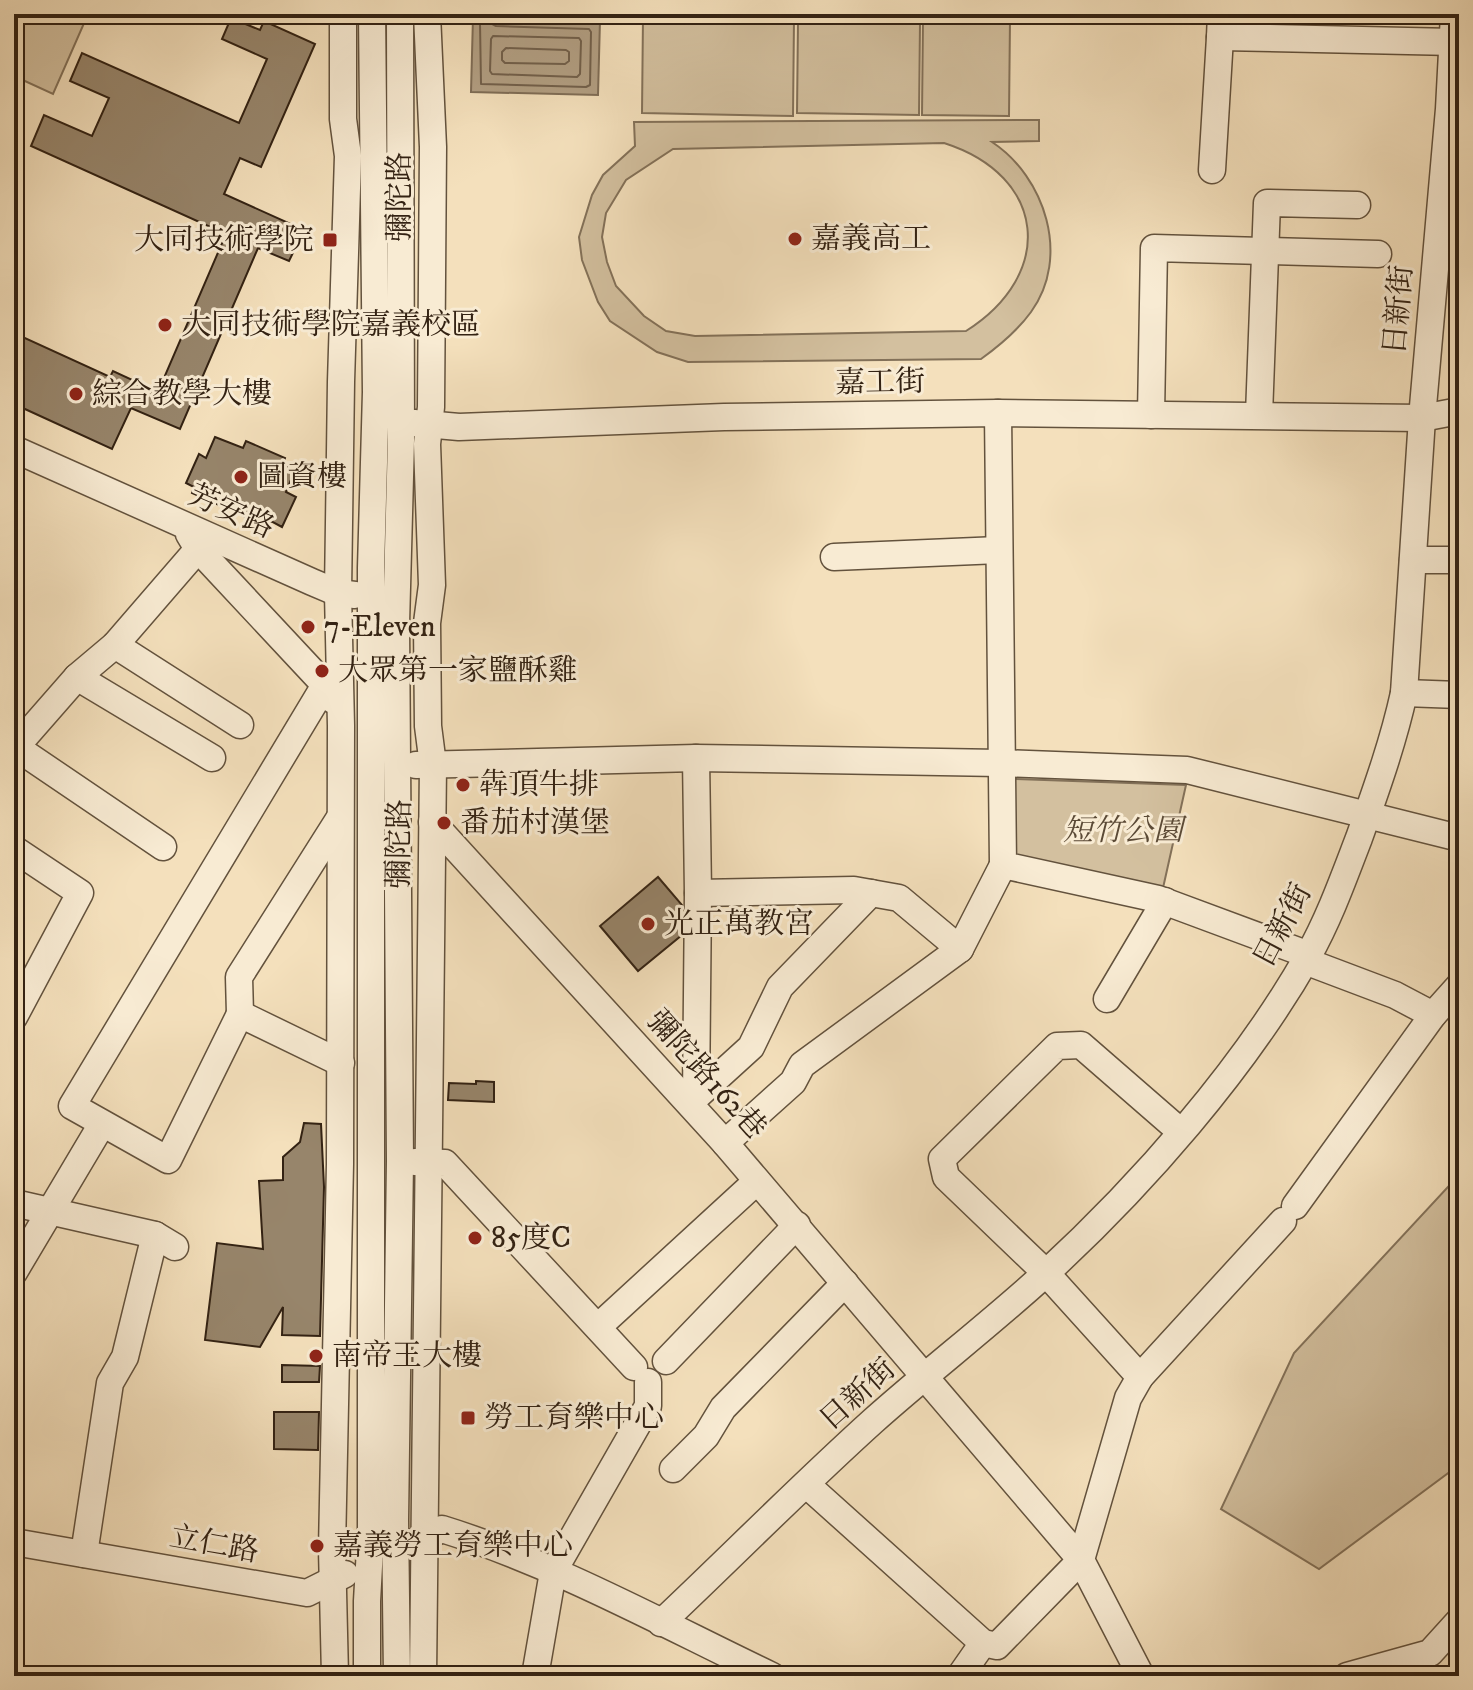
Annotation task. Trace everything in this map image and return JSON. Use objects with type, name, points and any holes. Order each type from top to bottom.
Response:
[{"type":"street","name":"彌陀路","points":[[335,1676],[332,1580],[341,1063],[338,593],[348,156],[336,137],[343,119],[343,14]]},
{"type":"street","name":"彌陀路","points":[[372,14],[387,136],[400,421],[384,598]]},
{"type":"street","name":"彌陀路","points":[[367,1676],[370,1163],[384,766],[384,598],[375,415],[387,136],[400,14]]},
{"type":"street","name":"彌陀路","points":[[423,1676],[423,1538],[437,1163],[433,765],[428,726],[427,623],[432,585],[429,425],[433,136],[427,14]]},
{"type":"street","name":"日新街","points":[[661,1623],[873,1421],[1046,1273],[1094,1227],[1181,1132],[1255,1038],[1307,958],[1343,881],[1395,736],[1404,693],[1454,14]]},
{"type":"street","points":[[1212,170],[1220,25],[1454,42]]},
{"type":"street","points":[[336,137],[433,136]]},
{"type":"street","points":[[1259,415],[1267,203],[1357,205]]},
{"type":"street","points":[[1151,415],[1154,248],[1378,254]]},
{"type":"street","name":"嘉工街","points":[[340,407],[400,421],[459,427],[724,417],[998,413],[1422,418],[1459,411]]},
{"type":"street","points":[[725,1143],[793,1082],[802,1065],[960,949],[1003,865],[998,413]]},
{"type":"street","name":"芳安路","points":[[14,449],[338,593],[430,603]]},
{"type":"street","points":[[184,526],[198,549],[325,685],[330,692],[341,738],[384,766],[696,758],[1000,763],[1187,770],[1459,838]]},
{"type":"street","points":[[163,847],[14,747],[77,677],[115,645],[198,549]]},
{"type":"street","points":[[834,557],[999,550]]},
{"type":"street","points":[[1413,560],[1459,560]]},
{"type":"street","points":[[115,645],[240,725]]},
{"type":"street","points":[[77,677],[212,758]]},
{"type":"street","points":[[325,685],[72,1106],[168,1160],[240,1014],[239,977],[339,819]]},
{"type":"street","points":[[1404,693],[1459,695]]},
{"type":"street","points":[[693,1101],[698,893],[696,758]]},
{"type":"street","name":"彌陀路","points":[[384,766],[400,1161],[397,1676]]},
{"type":"street","name":"彌陀路162巷","points":[[432,822],[693,1101],[757,1181],[1081,1560],[1141,1676]]},
{"type":"street","points":[[14,849],[80,893],[14,1017]]},
{"type":"street","points":[[1003,865],[1165,901],[1395,995],[1433,1015]]},
{"type":"street","points":[[698,893],[854,890],[899,898],[960,949]]},
{"type":"street","points":[[693,1101],[751,1047],[780,987],[871,893]]},
{"type":"street","points":[[1107,999],[1165,901]]},
{"type":"street","points":[[807,1485],[983,1643],[997,1646],[1081,1560],[1128,1398],[1140,1377],[1289,1213],[1433,1015],[1459,986]]},
{"type":"street","points":[[240,1014],[341,1063]]},
{"type":"street","points":[[1140,1377],[1046,1273],[946,1177],[942,1159],[1057,1046],[1081,1045],[1181,1132]]},
{"type":"street","points":[[14,1272],[102,1124]]},
{"type":"street","points":[[400,1161],[437,1163],[599,1326],[641,1374],[648,1406],[553,1572],[535,1676]]},
{"type":"street","points":[[340,1164],[370,1163]]},
{"type":"street","points":[[599,1326],[757,1181]]},
{"type":"street","points":[[14,1203],[165,1241],[125,1357],[110,1383],[84,1554]]},
{"type":"street","points":[[666,1361],[797,1225]]},
{"type":"street","points":[[673,1469],[706,1436],[723,1408],[845,1283]]},
{"type":"street","points":[[423,1538],[442,1529],[473,1539],[553,1572],[772,1676]]},
{"type":"street","name":"立仁路","points":[[14,1542],[307,1593],[423,1538]]},
{"type":"street","points":[[1347,1676],[1430,1653],[1459,1621]]},
{"type":"street","points":[[960,1676],[983,1643]]},
{"type":"green space","points":[[14,14],[69,14],[85,21],[53,94],[14,76]]},
{"type":"green space","points":[[643,17],[794,19],[793,116],[642,113]]},
{"type":"green space","points":[[923,18],[1010,19],[1009,116],[922,115]]},
{"type":"green space","points":[[798,21],[920,23],[919,115],[797,113]]},
{"type":"green space","points":[[1039,120],[1039,141],[992,142],[1011,157],[1026,176],[1046,220],[1050,243],[1049,267],[1043,290],[1020,325],[981,359],[688,362],[657,352],[610,321],[598,302],[582,260],[579,237],[592,195],[603,175],[635,146],[634,122]],"holes":[[[944,143],[978,158],[1004,178],[1020,202],[1027,228],[1026,255],[1015,282],[995,308],[966,331],[695,336],[666,331],[644,316],[616,286],[607,262],[602,237],[606,213],[626,180],[673,149]]]},
{"type":"green space","name":"短竹公園","points":[[1015,779],[1186,785],[1163,888],[1012,855]]},
{"type":"green space","points":[[1459,1175],[1459,1465],[1319,1569],[1221,1509],[1294,1353]]},
{"type":"water","points":[[473,17],[600,20],[598,95],[471,92]]},
{"type":"building","points":[[1237,14],[1305,14],[1305,23],[1237,21]]},
{"type":"building","points":[[231,18],[260,30],[264,21],[315,44],[261,167],[240,158],[224,194],[304,230],[289,261],[258,248],[180,429],[131,408],[112,449],[14,404],[14,333],[110,377],[113,371],[158,392],[226,234],[31,146],[44,115],[92,136],[109,98],[70,81],[82,53],[239,123],[267,59],[222,39]]},
{"type":"building","name":"圖資樓","points":[[215,437],[243,448],[246,441],[285,458],[283,465],[295,470],[286,492],[296,497],[282,527],[271,521],[268,527],[192,493],[194,487],[186,483],[199,454],[206,458]]},
{"type":"building","name":"光正萬教宮","points":[[658,877],[682,905],[682,935],[638,971],[600,926]]},
{"type":"building","points":[[476,1081],[494,1082],[494,1102],[448,1100],[449,1083],[476,1084]]},
{"type":"building","points":[[304,1123],[321,1124],[324,1187],[320,1336],[282,1335],[283,1307],[260,1347],[205,1340],[217,1243],[263,1249],[259,1181],[283,1180],[283,1157],[300,1142]]},
{"type":"building","points":[[282,1365],[320,1366],[319,1382],[282,1382]]},
{"type":"building","points":[[274,1412],[319,1412],[318,1450],[274,1449]]},
{"type":"place","name":"嘉義高工","points":[[795,239]]},
{"type":"place","name":"大同技術學院","points":[[330,240]]},
{"type":"place","name":"大同技術學院嘉義校區","points":[[165,325]]},
{"type":"place","name":"綜合教學大樓","points":[[76,394]]},
{"type":"place","name":"圖資樓","points":[[241,477]]},
{"type":"place","name":"7-Eleven","points":[[308,627]]},
{"type":"place","name":"大眾第一家鹽酥雞","points":[[322,671]]},
{"type":"place","name":"犇頂牛排","points":[[463,785]]},
{"type":"place","name":"番茄村漢堡","points":[[444,823]]},
{"type":"place","name":"光正萬教宮","points":[[648,924]]},
{"type":"place","name":"85度C","points":[[475,1238]]},
{"type":"place","name":"南帝王大樓","points":[[316,1356]]},
{"type":"place","name":"勞工育樂中心","points":[[468,1418]]},
{"type":"place","name":"嘉義勞工育樂中心","points":[[317,1546]]}]
